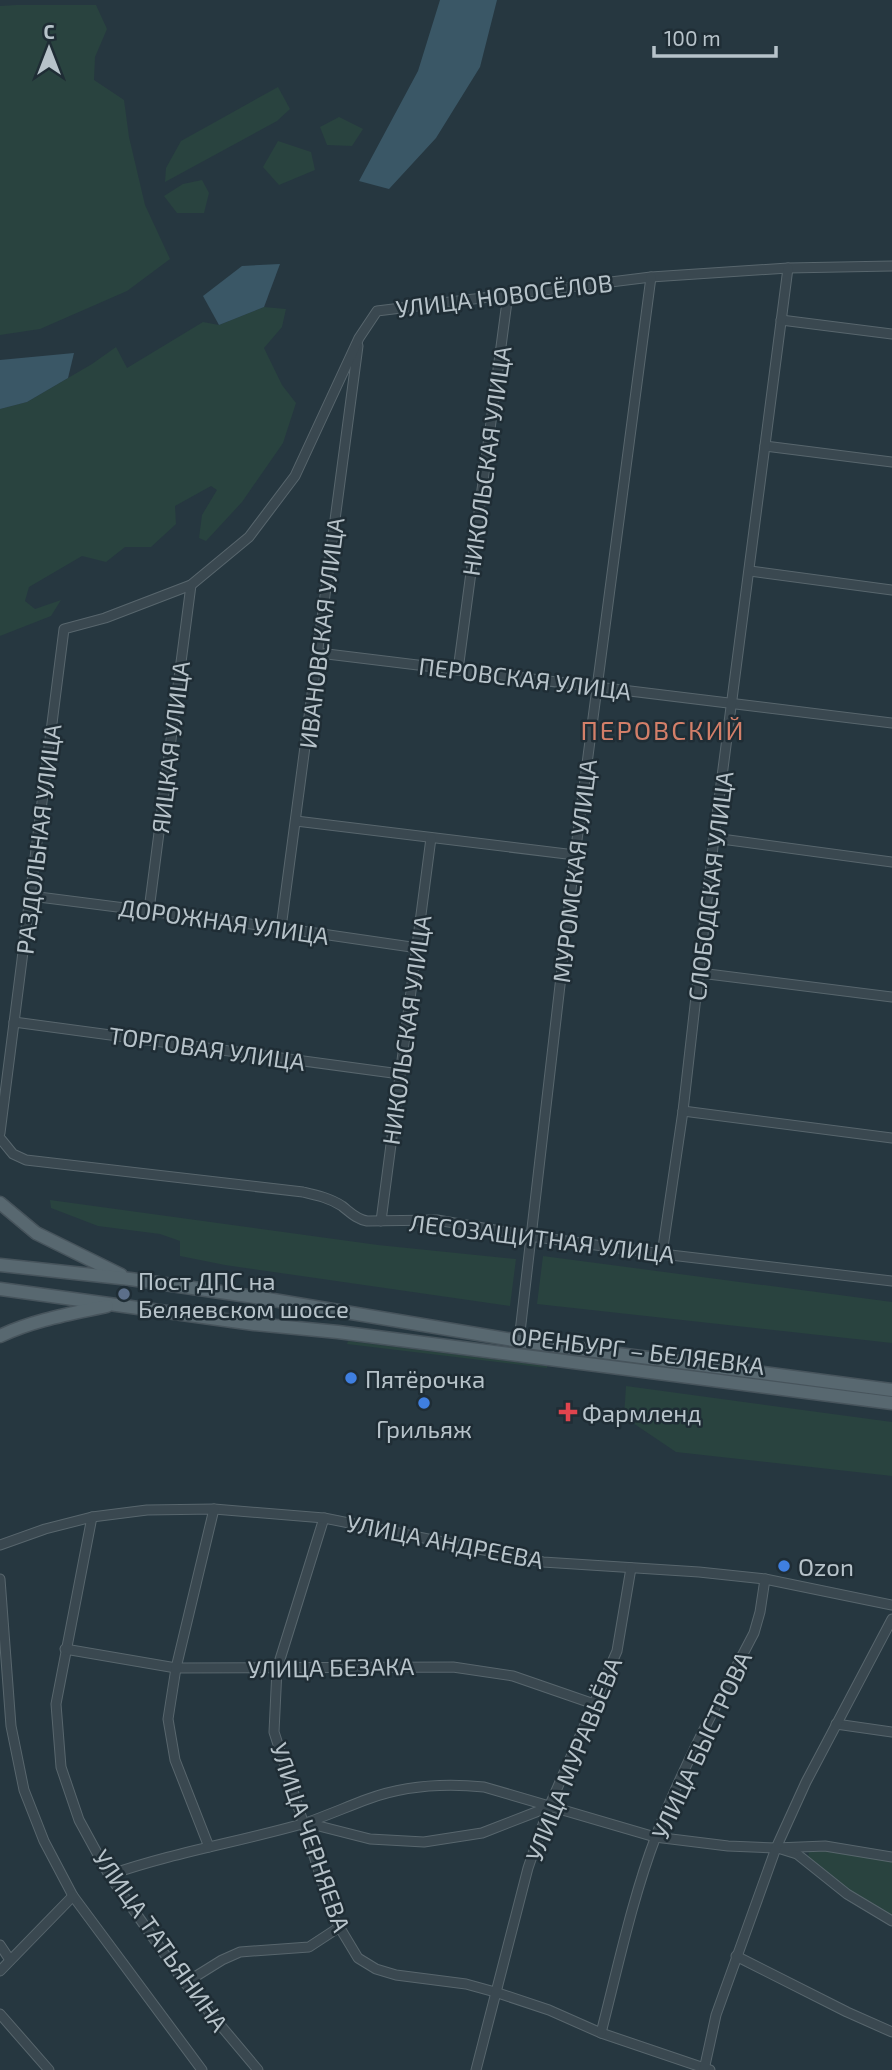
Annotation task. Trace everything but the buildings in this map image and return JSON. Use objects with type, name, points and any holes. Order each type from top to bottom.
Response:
[{"type":"main road","points":[[0,1203],[36,1233],[130,1279]]},
{"type":"main road","name":"ОРЕНБУРГ – БЕЛЯЕВКА","points":[[0,1265],[130,1279],[519,1341],[892,1390]]},
{"type":"main road","name":"ОРЕНБУРГ – БЕЛЯЕВКА","points":[[0,1289],[254,1324],[379,1337],[892,1404]]},
{"type":"main road","points":[[0,1336],[51,1318],[118,1304]]},
{"type":"street","name":"УЛИЦА НОВОСЁЛОВ","points":[[64,629],[105,618],[191,584],[249,537],[295,477],[359,338],[377,311],[651,277],[788,268],[892,266]]},
{"type":"street","name":"СЛОБОДСКАЯ УЛИЦА","points":[[663,1254],[788,268]]},
{"type":"street","name":"МУРОМСКАЯ УЛИЦА","points":[[519,1341],[575,855],[651,277]]},
{"type":"street","name":"НИКОЛЬСКАЯ УЛИЦА","points":[[458,670],[508,294]]},
{"type":"street","points":[[781,320],[892,334]]},
{"type":"street","name":"ИВАНОВСКАЯ УЛИЦА","points":[[281,928],[359,338]]},
{"type":"street","points":[[765,446],[892,462]]},
{"type":"street","points":[[750,572],[892,590]]},
{"type":"street","name":"ЯИЦКАЯ УЛИЦА","points":[[149,910],[191,584]]},
{"type":"street","name":"РАЗДОЛЬНАЯ УЛИЦА","points":[[0,1135],[64,629]]},
{"type":"street","name":"ПЕРОВСКАЯ УЛИЦА","points":[[319,653],[892,723]]},
{"type":"street","points":[[296,821],[575,855]]},
{"type":"street","name":"НИКОЛЬСКАЯ УЛИЦА","points":[[381,1222],[431,838]]},
{"type":"street","points":[[714,838],[892,862]]},
{"type":"street","name":"ДОРОЖНАЯ УЛИЦА","points":[[31,896],[418,948]]},
{"type":"street","points":[[700,973],[892,997]]},
{"type":"street","name":"ТОРГОВАЯ УЛИЦА","points":[[14,1022],[400,1074]]},
{"type":"street","points":[[683,1111],[892,1138]]},
{"type":"street","name":"ЛЕСОЗАЩИТНАЯ УЛИЦА","points":[[0,1135],[13,1154],[26,1160],[303,1192],[326,1198],[360,1219],[381,1222],[436,1220],[663,1254],[892,1281]]},
{"type":"street","points":[[209,1847],[175,1760],[168,1718],[176,1668],[214,1509]]},
{"type":"street","name":"УЛИЦА АНДРЕЕВА","points":[[0,1545],[45,1529],[92,1517],[147,1510],[214,1509],[324,1518],[543,1562],[765,1579],[892,1605]]},
{"type":"street","name":"УЛИЦА ТАТЬЯНИНА","points":[[92,1517],[56,1704],[61,1767],[79,1820],[109,1875],[186,1983],[258,2070]]},
{"type":"street","name":"УЛИЦА ЧЕРНЯЕВА","points":[[324,1518],[277,1669],[274,1732],[286,1776],[305,1823],[338,1928],[358,1958],[376,1969],[396,1975],[466,1984],[495,1992],[549,2010],[601,2033],[706,2069]]},
{"type":"street","name":"УЛИЦА МУРАВЬЁВА","points":[[476,2070],[528,1868],[549,1807],[617,1651],[631,1568]]},
{"type":"street","points":[[0,1579],[11,1726],[24,1790],[44,1841],[73,1896],[202,2070]]},
{"type":"street","name":"УЛИЦА БЫСТРОВА","points":[[601,2033],[655,1838],[684,1771],[754,1633],[765,1579]]},
{"type":"street","points":[[706,2069],[716,2015],[776,1848],[806,1782],[892,1619]]},
{"type":"street","name":"УЛИЦА БЕЗАКА","points":[[65,1649],[176,1668],[453,1667],[513,1676],[594,1704]]},
{"type":"street","points":[[836,1724],[892,1732]]},
{"type":"street","points":[[109,1875],[148,1861],[305,1823],[370,1798],[425,1785],[455,1784],[484,1787],[655,1838],[728,1846],[825,1846],[892,1857]]},
{"type":"street","points":[[305,1823],[370,1839],[424,1842],[482,1832],[549,1807]]},
{"type":"street","points":[[776,1848],[797,1854],[847,1894],[892,1921]]},
{"type":"street","points":[[0,1971],[73,1896]]},
{"type":"street","points":[[186,1983],[240,1952],[309,1947],[338,1928]]},
{"type":"street","points":[[0,1945],[10,1960]]},
{"type":"street","points":[[736,1956],[892,2032]]},
{"type":"street","points":[[0,2014],[49,2070]]},
{"type":"green space","points":[[96,5],[107,29],[95,57],[94,80],[124,100],[129,137],[145,205],[170,259],[127,291],[40,329],[0,335],[0,6]]},
{"type":"green space","points":[[278,87],[290,109],[277,121],[165,182],[166,168],[181,141]]},
{"type":"green space","points":[[339,117],[363,129],[352,146],[327,145],[320,127]]},
{"type":"green space","points":[[278,141],[311,152],[315,170],[279,185],[263,167]]},
{"type":"green space","points":[[202,180],[209,193],[204,213],[177,213],[164,196],[183,184]]},
{"type":"green space","points":[[264,307],[286,309],[282,327],[264,348],[282,385],[296,403],[283,443],[242,502],[206,541],[199,538],[202,515],[217,490],[211,486],[175,506],[176,524],[151,547],[125,547],[106,562],[82,556],[29,587],[25,601],[35,609],[61,600],[51,616],[0,636],[0,409],[27,402],[116,347],[127,368],[203,322],[219,325]]},
{"type":"green space","points":[[50,1200],[378,1245],[516,1259],[510,1306],[225,1265],[180,1256],[180,1241],[160,1234],[98,1226],[51,1208]]},
{"type":"green space","points":[[543,1256],[892,1302],[892,1343],[537,1304]]},
{"type":"green space","points":[[348,1341],[547,1366],[547,1368],[347,1344]]},
{"type":"green space","points":[[626,1386],[892,1422],[892,1476],[676,1452],[624,1417]]},
{"type":"green space","points":[[813,1850],[841,1851],[892,1860],[892,1916],[848,1889],[808,1857]]},
{"type":"water","points":[[440,0],[497,0],[480,67],[436,138],[389,189],[359,181],[418,71]]},
{"type":"water","points":[[280,264],[264,307],[219,325],[203,296],[242,266]]},
{"type":"water","points":[[74,353],[68,378],[27,402],[0,409],[0,360]]},
{"type":"place","name":"Пост ДПС на Беляевском шоссе","points":[[124,1294]]},
{"type":"place","name":"Пятёрочка","points":[[351,1378]]},
{"type":"place","name":"Грильяж","points":[[424,1403]]},
{"type":"place","name":"Фармленд","points":[[568,1412]]},
{"type":"place","name":"Ozon","points":[[784,1566]]},
{"type":"district","name":"ПЕРОВСКИЙ","points":[[663,729]]}]
